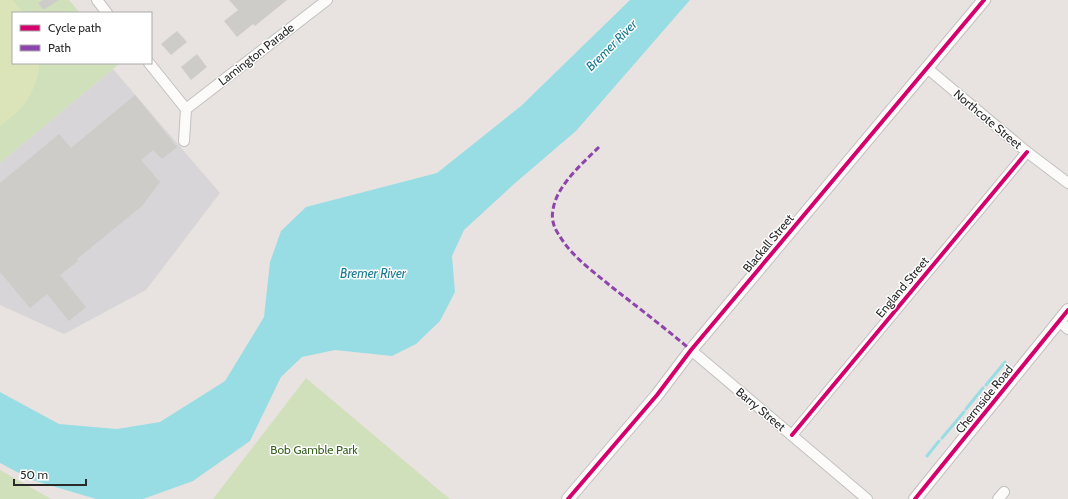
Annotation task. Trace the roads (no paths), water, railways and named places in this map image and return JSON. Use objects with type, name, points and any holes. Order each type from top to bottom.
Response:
[{"type":"street","points":[[96,0],[106,12]]},
{"type":"street","name":"Lamington Parade","points":[[186,109],[327,0]]},
{"type":"street","name":"Blackall Street","points":[[568,499],[657,395],[691,350],[984,0]]},
{"type":"street","points":[[150,64],[186,109],[184,141]]},
{"type":"street","name":"Northcote Street","points":[[927,68],[1027,152],[1068,183]]},
{"type":"street","name":"England Street","points":[[792,435],[1027,152]]},
{"type":"street","name":"Chermside Road","points":[[915,499],[1063,325],[1068,310]]},
{"type":"street","name":"Barry Street","points":[[691,350],[867,499]]},
{"type":"water","name":"Bremer River","points":[[630,0],[690,0],[576,131],[514,184],[464,230],[452,256],[455,292],[440,321],[416,344],[392,356],[335,350],[302,357],[281,377],[250,441],[193,481],[143,499],[96,499],[32,480],[0,463],[0,392],[59,424],[117,429],[160,422],[225,381],[264,317],[270,262],[281,231],[306,207],[437,173],[521,106]]},
{"type":"waterway","points":[[986,385],[1005,362]]},
{"type":"waterway","points":[[966,409],[983,388]]},
{"type":"waterway","points":[[942,438],[964,412]]},
{"type":"waterway","points":[[927,456],[939,441]]},
{"type":"park label","name":"Bob Gamble Park","points":[[314,449]]}]
